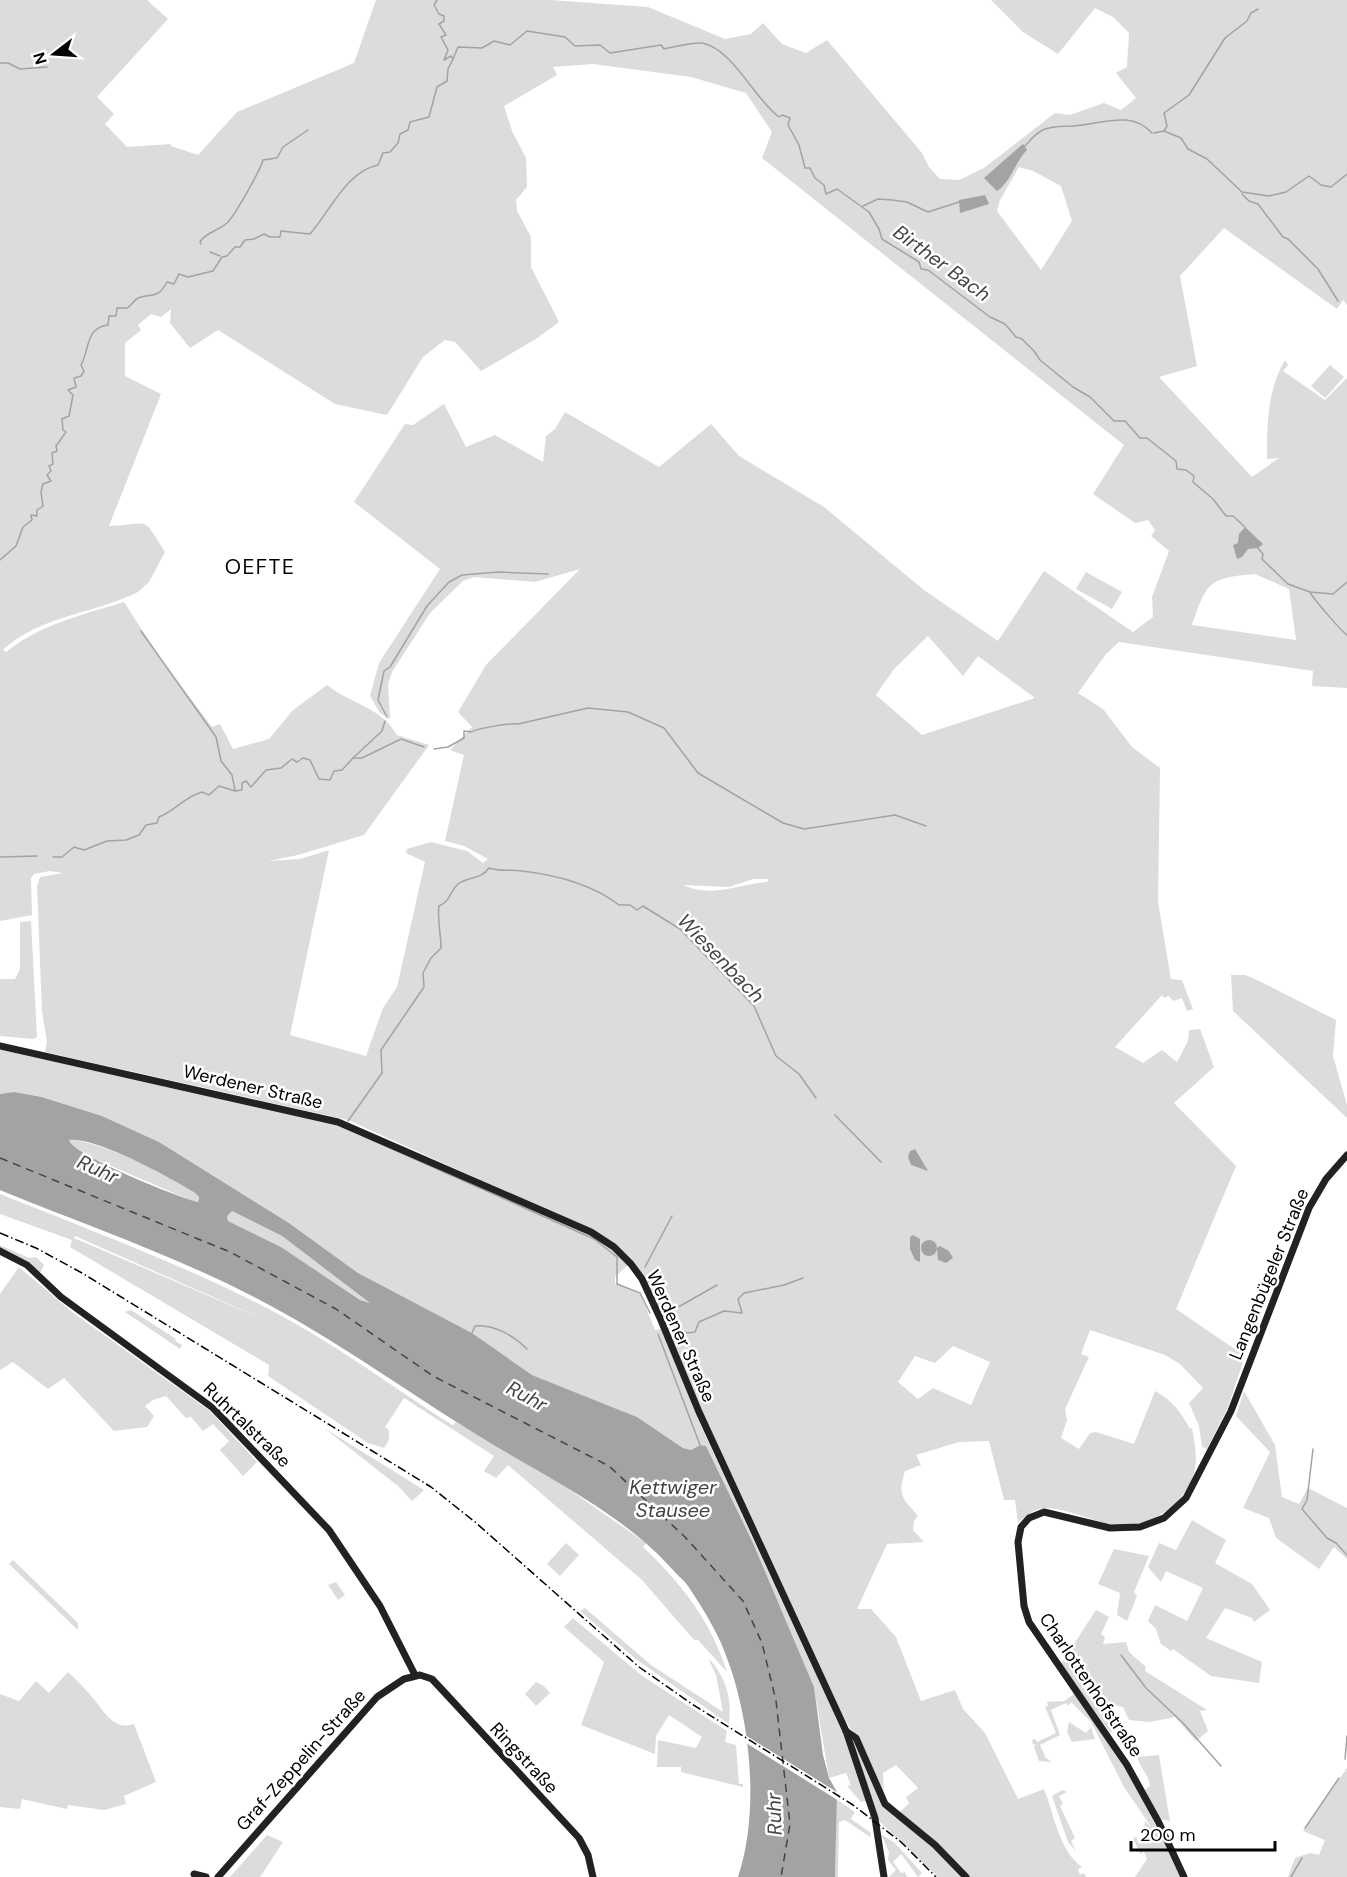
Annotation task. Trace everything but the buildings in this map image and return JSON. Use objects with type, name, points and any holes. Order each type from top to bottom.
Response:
[{"type":"main road","name":"Werdener Straße","points":[[0,1046],[354,1126],[591,1232],[614,1247],[631,1264],[650,1295],[702,1418],[846,1731],[875,1818],[884,1877]]},
{"type":"main road","name":"Langenbügeler Straße","points":[[1231,1411],[1309,1208],[1326,1179],[1347,1155]]},
{"type":"main road","name":"Ruhrtalstraße","points":[[0,1251],[27,1264],[61,1297],[213,1408],[329,1530],[380,1606],[415,1675]]},
{"type":"main road","name":"Charlottenhofstraße","points":[[1184,1877],[1158,1821],[1127,1765],[1029,1622],[1024,1606],[1018,1534],[1029,1518],[1044,1512],[1110,1528],[1140,1527],[1164,1518],[1186,1498],[1231,1411]]},
{"type":"main road","name":"Graf-Zeppelin-Straße","points":[[220,1875],[364,1709],[404,1679],[415,1675]]},
{"type":"main road","name":"Ringstraße","points":[[415,1675],[432,1680],[579,1838],[588,1856],[593,1877]]},
{"type":"main road","points":[[846,1731],[856,1738],[888,1807],[935,1845],[966,1877]]},
{"type":"main road","points":[[194,1874],[208,1877],[220,1875]]},
{"type":"shaded area","points":[[0,0],[147,0],[168,19],[97,97],[114,114],[105,124],[127,147],[171,144],[171,146],[198,155],[237,112],[354,63],[376,0],[550,0],[648,7],[725,39],[751,34],[763,23],[782,44],[806,53],[827,40],[922,153],[929,167],[940,179],[959,180],[984,168],[1055,113],[1070,115],[1104,103],[1121,110],[1136,98],[1116,73],[1127,67],[1129,33],[1113,17],[1095,8],[1058,54],[1023,32],[991,0],[1347,0],[1347,305],[1343,300],[1337,309],[1224,228],[1180,276],[1197,366],[1159,377],[1252,477],[1279,458],[1267,459],[1268,421],[1271,396],[1285,360],[1288,365],[1283,371],[1325,400],[1347,378],[1347,688],[1312,686],[1313,671],[1119,642],[1106,654],[1078,693],[1103,709],[1132,747],[1160,768],[1158,902],[1171,979],[1182,980],[1193,1009],[1187,1011],[1182,998],[1173,1001],[1169,996],[1164,998],[1162,995],[1115,1047],[1143,1063],[1162,1050],[1177,1062],[1188,1041],[1189,1030],[1200,1029],[1214,1067],[1174,1103],[1236,1166],[1176,1309],[1245,1356],[1228,1407],[1207,1449],[1202,1447],[1199,1426],[1189,1403],[1203,1388],[1180,1364],[1165,1355],[1090,1330],[1081,1354],[1089,1357],[1065,1409],[1067,1420],[1061,1438],[1079,1449],[1090,1433],[1096,1432],[1134,1444],[1155,1391],[1171,1402],[1190,1429],[1192,1428],[1196,1454],[1194,1473],[1178,1500],[1158,1516],[1134,1524],[1109,1524],[1046,1508],[1034,1511],[1018,1523],[1015,1500],[1004,1500],[989,1441],[959,1442],[916,1455],[921,1465],[905,1471],[902,1492],[905,1501],[918,1516],[914,1521],[913,1530],[924,1542],[887,1544],[857,1609],[871,1609],[896,1637],[921,1701],[955,1690],[963,1709],[985,1733],[1018,1799],[1044,1789],[1063,1842],[1074,1860],[1082,1867],[1078,1869],[1080,1875],[1084,1873],[1086,1877],[969,1877],[898,1814],[909,1803],[906,1797],[918,1788],[896,1765],[883,1773],[884,1798],[856,1735],[843,1718],[705,1423],[641,1276],[629,1264],[615,1277],[615,1283],[641,1295],[655,1330],[661,1329],[700,1424],[843,1733],[866,1801],[861,1802],[847,1786],[851,1785],[846,1773],[829,1778],[814,1687],[753,1543],[706,1446],[700,1445],[691,1450],[683,1448],[637,1417],[532,1375],[472,1333],[358,1273],[289,1223],[159,1142],[102,1116],[43,1097],[14,1092],[0,1094],[0,1049],[331,1123],[487,1183],[348,1120],[45,1052],[47,1041],[42,1012],[37,886],[40,877],[63,873],[50,871],[34,874],[31,878],[32,915],[0,921]],"holes":[[[593,64],[691,77],[746,93],[772,132],[762,158],[1124,445],[1093,494],[1135,523],[1148,520],[1155,530],[1151,536],[1169,551],[1152,597],[1153,617],[1133,632],[1044,571],[998,641],[924,590],[824,507],[739,456],[711,424],[659,467],[565,412],[555,429],[546,436],[543,462],[495,435],[466,447],[444,404],[413,425],[405,424],[354,502],[440,569],[379,663],[370,696],[380,713],[390,719],[388,685],[392,672],[430,613],[463,581],[474,577],[535,582],[580,569],[486,665],[458,712],[472,727],[450,750],[464,755],[445,841],[464,846],[488,859],[483,863],[467,851],[431,842],[407,849],[406,853],[425,862],[397,987],[383,1008],[366,1056],[290,1035],[329,850],[300,859],[268,861],[298,855],[364,835],[429,745],[397,735],[390,725],[374,712],[327,685],[293,710],[269,739],[233,749],[220,724],[212,727],[158,655],[124,602],[62,621],[33,634],[6,652],[3,650],[34,629],[138,592],[149,582],[165,552],[148,526],[143,524],[109,526],[161,394],[125,376],[125,343],[141,330],[138,325],[151,314],[161,317],[171,309],[170,323],[190,348],[218,330],[335,404],[387,415],[423,357],[445,340],[455,342],[481,371],[536,339],[559,322],[531,267],[531,237],[517,211],[516,200],[527,187],[526,158],[512,131],[504,106],[557,75],[553,67]],[[1019,167],[1033,171],[1061,186],[1072,221],[1041,270],[997,211],[1000,200]],[[1255,574],[1289,589],[1296,640],[1192,625],[1206,591],[1218,581]],[[928,636],[963,676],[978,656],[1035,698],[922,735],[876,695],[894,669]],[[753,879],[769,879],[767,882],[715,891],[694,889],[683,885],[729,887]],[[953,1346],[990,1362],[971,1405],[933,1388],[918,1399],[898,1382],[915,1356],[935,1363]]]},
{"type":"shaded area","points":[[1330,365],[1344,377],[1325,398],[1311,386]]},
{"type":"shaded area","points":[[1086,572],[1122,592],[1112,609],[1076,589]]},
{"type":"shaded area","points":[[31,921],[37,1037],[33,1039],[0,1036],[0,979],[15,979],[20,969],[20,922]]},
{"type":"shaded area","points":[[1231,975],[1245,975],[1255,979],[1336,1020],[1333,1056],[1347,1105],[1347,1118],[1233,1011]]},
{"type":"shaded area","points":[[73,1139],[105,1148],[151,1168],[195,1193],[199,1197],[197,1203],[95,1159],[68,1143]]},
{"type":"shaded area","points":[[0,1194],[135,1248],[235,1292],[313,1334],[444,1420],[453,1425],[456,1422],[567,1488],[646,1543],[643,1547],[670,1575],[693,1604],[712,1636],[727,1672],[698,1640],[694,1640],[642,1580],[508,1465],[496,1478],[484,1471],[494,1456],[404,1398],[385,1427],[389,1430],[389,1440],[384,1448],[368,1443],[268,1376],[269,1365],[70,1247],[72,1240],[0,1214]],"holes":[[[75,1236],[258,1317],[74,1238]]]},
{"type":"shaded area","points":[[232,1211],[282,1236],[370,1303],[360,1300],[281,1247],[228,1221],[226,1216]]},
{"type":"shaded area","points":[[0,1245],[29,1258],[36,1257],[44,1265],[39,1275],[27,1261],[0,1248]]},
{"type":"shaded area","points":[[19,1267],[72,1312],[210,1411],[257,1462],[243,1476],[220,1450],[229,1441],[213,1424],[203,1431],[191,1417],[186,1418],[166,1396],[153,1400],[145,1406],[154,1416],[147,1427],[114,1431],[64,1378],[48,1389],[13,1362],[0,1370],[0,1294]]},
{"type":"shaded area","points":[[131,1310],[176,1339],[175,1341],[182,1345],[180,1349],[125,1312]]},
{"type":"shaded area","points":[[1244,1391],[1275,1445],[1282,1497],[1299,1504],[1308,1488],[1347,1508],[1347,1559],[1334,1547],[1319,1569],[1276,1538],[1269,1518],[1243,1508],[1270,1452],[1236,1416]]},
{"type":"shaded area","points":[[324,1428],[424,1490],[412,1501],[398,1486]]},
{"type":"shaded area","points":[[1192,1520],[1226,1540],[1215,1563],[1252,1584],[1270,1610],[1254,1622],[1252,1618],[1225,1608],[1206,1638],[1262,1662],[1259,1683],[1211,1676],[1173,1649],[1171,1651],[1161,1644],[1156,1629],[1148,1621],[1155,1605],[1187,1621],[1203,1588],[1166,1571],[1161,1582],[1148,1567],[1159,1543],[1176,1550]]},
{"type":"shaded area","points":[[566,1543],[579,1555],[560,1576],[547,1564]]},
{"type":"shaded area","points":[[1114,1549],[1149,1556],[1134,1592],[1137,1596],[1127,1621],[1117,1615],[1120,1593],[1098,1584]]},
{"type":"shaded area","points":[[13,1560],[78,1623],[78,1630],[9,1564]]},
{"type":"shaded area","points":[[336,1582],[345,1595],[338,1600],[328,1585]]},
{"type":"shaded area","points":[[585,1608],[651,1665],[723,1712],[716,1675],[709,1660],[711,1661],[725,1683],[730,1707],[729,1724],[637,1660],[580,1611]]},
{"type":"shaded area","points":[[1096,1610],[1109,1617],[1101,1634],[1105,1637],[1103,1644],[1126,1642],[1129,1652],[1146,1667],[1145,1671],[1207,1710],[1200,1711],[1208,1731],[1196,1741],[1175,1717],[1150,1722],[1129,1720],[1123,1707],[1113,1705],[1115,1718],[1111,1734],[1061,1664]]},
{"type":"shaded area","points":[[573,1618],[641,1675],[727,1731],[725,1742],[736,1745],[739,1784],[743,1784],[743,1787],[681,1772],[681,1767],[657,1767],[658,1740],[696,1748],[702,1737],[669,1715],[656,1736],[655,1754],[581,1725],[604,1662],[564,1627]]},
{"type":"shaded area","points":[[68,1672],[114,1722],[120,1725],[134,1724],[156,1782],[124,1796],[126,1804],[104,1810],[68,1805],[67,1809],[22,1799],[20,1809],[0,1807],[0,1694],[19,1701],[36,1681],[49,1693]]},
{"type":"shaded area","points":[[536,1682],[550,1693],[536,1706],[525,1694]]},
{"type":"shaded area","points":[[1076,1693],[1137,1788],[1181,1877],[1135,1877],[1147,1859],[1144,1852],[1140,1854],[1133,1838],[1136,1837],[1139,1844],[1138,1840],[1143,1840],[1145,1821],[1152,1828],[1124,1787],[1091,1722],[1071,1702],[1068,1706],[1066,1703],[1051,1710],[1060,1735],[1040,1745],[1046,1758],[1052,1762],[1039,1761],[1034,1747],[1036,1744],[1033,1745],[1032,1740],[1035,1739],[1037,1742],[1056,1733],[1045,1707],[1048,1706],[1047,1702],[1064,1701]]},
{"type":"shaded area","points":[[1069,1722],[1086,1733],[1091,1727],[1095,1739],[1072,1742],[1067,1732]]},
{"type":"shaded area","points":[[853,1742],[884,1804],[941,1853],[964,1877],[938,1877],[879,1821]]},
{"type":"shaded area","points":[[1159,1755],[1170,1821],[1161,1819],[1145,1790],[1150,1786],[1137,1757]]},
{"type":"shaded area","points":[[1347,1768],[1347,1877],[1288,1877],[1295,1858],[1310,1853],[1319,1855],[1325,1840],[1303,1831]]},
{"type":"shaded area","points":[[1062,1790],[1067,1792],[1059,1796],[1063,1804],[1060,1806],[1075,1838],[1071,1841],[1076,1851],[1068,1842],[1052,1796]]},
{"type":"shaded area","points":[[836,1799],[855,1812],[851,1819],[871,1833],[870,1837],[845,1820],[839,1822],[838,1877],[835,1877]]},
{"type":"shaded area","points":[[881,1834],[895,1843],[922,1873],[918,1877],[901,1854],[893,1862],[901,1873],[905,1872],[907,1877],[889,1877],[896,1870],[888,1860],[889,1852]]},
{"type":"shaded area","points":[[267,1835],[283,1842],[260,1877],[230,1877]]},
{"type":"water","points":[[1023,144],[1027,150],[1006,182],[997,191],[984,178]]},
{"type":"water","points":[[985,195],[989,204],[960,213],[959,200]]},
{"type":"water","points":[[1245,527],[1263,544],[1258,548],[1248,549],[1242,557],[1237,559],[1233,545],[1238,543],[1239,534]]},
{"type":"water","name":"Kettwiger Stausee","points":[[14,1092],[42,1097],[102,1116],[159,1142],[289,1223],[358,1273],[472,1333],[532,1375],[637,1417],[683,1448],[691,1450],[700,1445],[706,1446],[753,1543],[814,1687],[823,1755],[829,1778],[837,1792],[835,1877],[738,1877],[749,1821],[750,1790],[749,1759],[739,1698],[721,1643],[706,1614],[686,1584],[654,1550],[633,1532],[587,1500],[492,1444],[271,1306],[171,1258],[0,1190],[0,1094]],"holes":[[[69,1140],[96,1144],[133,1159],[195,1193],[199,1197],[198,1202],[170,1193],[106,1165],[74,1147]],[[232,1211],[282,1236],[370,1303],[360,1300],[281,1247],[228,1221],[227,1216]]]},
{"type":"water","points":[[915,1149],[928,1171],[911,1165],[908,1157],[910,1151]]},
{"type":"water","points":[[913,1235],[920,1239],[920,1262],[915,1260],[910,1249],[910,1237]]},
{"type":"water","points":[[929,1240],[937,1248],[929,1256],[921,1248]]},
{"type":"water","points":[[940,1246],[949,1251],[953,1258],[946,1263],[938,1260],[937,1248]]},
{"type":"pier","points":[[742,1733],[840,1794],[839,1801],[743,1741]]},
{"type":"waterway","points":[[0,560],[16,546],[23,527],[32,520],[31,515],[37,516],[37,510],[43,506],[41,492],[43,484],[51,481],[47,475],[51,471],[49,466],[53,464],[52,453],[57,451],[56,446],[66,432],[63,430],[62,419],[69,416],[73,395],[68,390],[76,387],[74,378],[81,376],[84,371],[81,365],[89,340],[95,330],[108,325],[109,316],[116,316],[117,308],[127,308],[138,298],[157,294],[167,282],[174,284],[179,274],[188,277],[213,271],[222,257],[227,256],[235,247],[240,247],[245,240],[264,234],[270,237],[280,237],[281,231],[310,234],[348,183],[357,175],[378,165],[383,153],[390,152],[398,143],[400,134],[408,130],[410,122],[429,117],[437,87],[447,81],[448,69],[453,59],[451,56],[444,60],[448,50],[441,37],[446,35],[439,24],[444,21],[444,16],[439,14],[434,5],[437,0]]},
{"type":"waterway","points":[[1164,131],[1167,126],[1164,113],[1189,95],[1225,38],[1258,9]]},
{"type":"waterway","name":"Birther Bach","points":[[453,59],[458,47],[482,48],[494,41],[510,45],[527,31],[565,37],[575,46],[600,45],[610,53],[661,45],[664,49],[698,43],[713,47],[733,64],[770,109],[779,117],[782,115],[790,118],[788,125],[799,145],[805,168],[810,168],[815,178],[824,185],[826,194],[837,189],[869,212],[882,239],[919,262],[921,269],[928,270],[990,317],[1005,324],[1016,337],[1022,339],[1034,351],[1040,360],[1073,387],[1090,397],[1114,421],[1125,421],[1140,438],[1147,438],[1176,461],[1177,469],[1186,470],[1194,476],[1193,482],[1213,499],[1226,516],[1233,516],[1245,527]]},
{"type":"waterway","points":[[0,63],[8,63],[20,69],[47,67]]},
{"type":"waterway","points":[[1024,147],[1036,134],[1045,129],[1114,120],[1134,122],[1144,126],[1152,133]]},
{"type":"waterway","points":[[201,244],[205,236],[224,226],[230,219],[253,182],[263,160],[277,158],[283,147],[308,130]]},
{"type":"waterway","points":[[1154,133],[1164,131],[1181,138],[1188,149],[1207,159],[1242,192],[1269,196],[1286,192],[1309,176],[1321,185],[1331,187],[1347,174]]},
{"type":"waterway","points":[[1242,194],[1249,201],[1258,204],[1283,237],[1288,239],[1318,269],[1338,301]]},
{"type":"waterway","points":[[863,206],[878,199],[892,200],[907,202],[928,212],[959,202]]},
{"type":"waterway","points":[[210,252],[220,256]]},
{"type":"waterway","name":"Birther Bach","points":[[1257,547],[1263,554],[1262,559],[1288,584],[1310,592],[1333,594],[1347,582]]},
{"type":"waterway","points":[[387,717],[378,700],[384,671],[390,667],[427,606],[449,582],[462,575],[498,572],[548,574]]},
{"type":"waterway","points":[[1310,592],[1347,635]]},
{"type":"waterway","points":[[141,631],[216,737],[221,761],[232,775],[235,790]]},
{"type":"waterway","points":[[434,749],[448,747],[464,738],[464,731],[472,732],[495,726],[518,724],[588,708],[628,712],[664,728],[698,773],[783,823],[804,829],[895,815],[926,826]]},
{"type":"waterway","points":[[353,758],[382,731],[385,721]]},
{"type":"waterway","points":[[53,857],[62,857],[74,847],[84,850],[107,841],[126,840],[139,835],[146,825],[157,823],[159,817],[196,794],[202,792],[209,795],[219,786],[235,791],[242,790],[242,783],[246,781],[251,787],[266,770],[281,768],[292,759],[297,762],[303,758],[310,760],[319,779],[330,780],[334,771],[342,770],[353,758],[362,758],[401,739],[424,747]]},
{"type":"waterway","points":[[0,857],[37,856]]},
{"type":"waterway","name":"Wiesenbach","points":[[348,1121],[382,1073],[381,1050],[424,987],[423,973],[431,958],[441,948],[439,906],[445,902],[458,884],[486,872],[489,868],[518,870],[561,878],[597,891],[619,905],[630,905],[637,910],[643,906],[680,929],[754,1006],[776,1056],[799,1074],[816,1098]]},
{"type":"waterway","name":"Wiesenbach","points":[[835,1115],[881,1162]]},
{"type":"waterway","name":"Wiesenbach","points":[[363,1136],[594,1239],[617,1257],[617,1284],[640,1293],[650,1313]]},
{"type":"waterway","points":[[645,1267],[672,1216]]},
{"type":"waterway","points":[[671,1331],[678,1328],[687,1333],[695,1332],[699,1322],[724,1311],[742,1313],[738,1299],[744,1293],[784,1285],[803,1278]]},
{"type":"waterway","points":[[666,1314],[717,1285]]},
{"type":"waterway","points":[[472,1333],[475,1326],[496,1329],[510,1335],[527,1349]]},
{"type":"waterway","points":[[658,1334],[700,1445]]},
{"type":"waterway","points":[[1313,1449],[1307,1500],[1302,1509],[1327,1538],[1336,1543],[1347,1555]]},
{"type":"waterway","points":[[1121,1655],[1146,1688],[1183,1723],[1221,1766]]},
{"type":"waterway","points":[[1345,1759],[1347,1736]]},
{"type":"waterway","points":[[1305,1828],[1339,1778]]},
{"type":"waterway","points":[[1291,1877],[1302,1858]]},
{"type":"ferry route","points":[[0,1158],[230,1252],[336,1309],[433,1376],[609,1466],[685,1537],[743,1601],[762,1643],[776,1701],[790,1824],[781,1877]]},
{"type":"railway","points":[[0,1233],[36,1248],[82,1273],[431,1487],[475,1522],[639,1667],[692,1704],[853,1805],[901,1842],[936,1877]]},
{"type":"district","name":"OEFTE","points":[[260,567]]},
{"type":"water label","name":"Ruhr","points":[[98,1169]]},
{"type":"water label","name":"Ruhr","points":[[527,1396]]},
{"type":"water label","name":"Ruhr","points":[[774,1814]]}]
